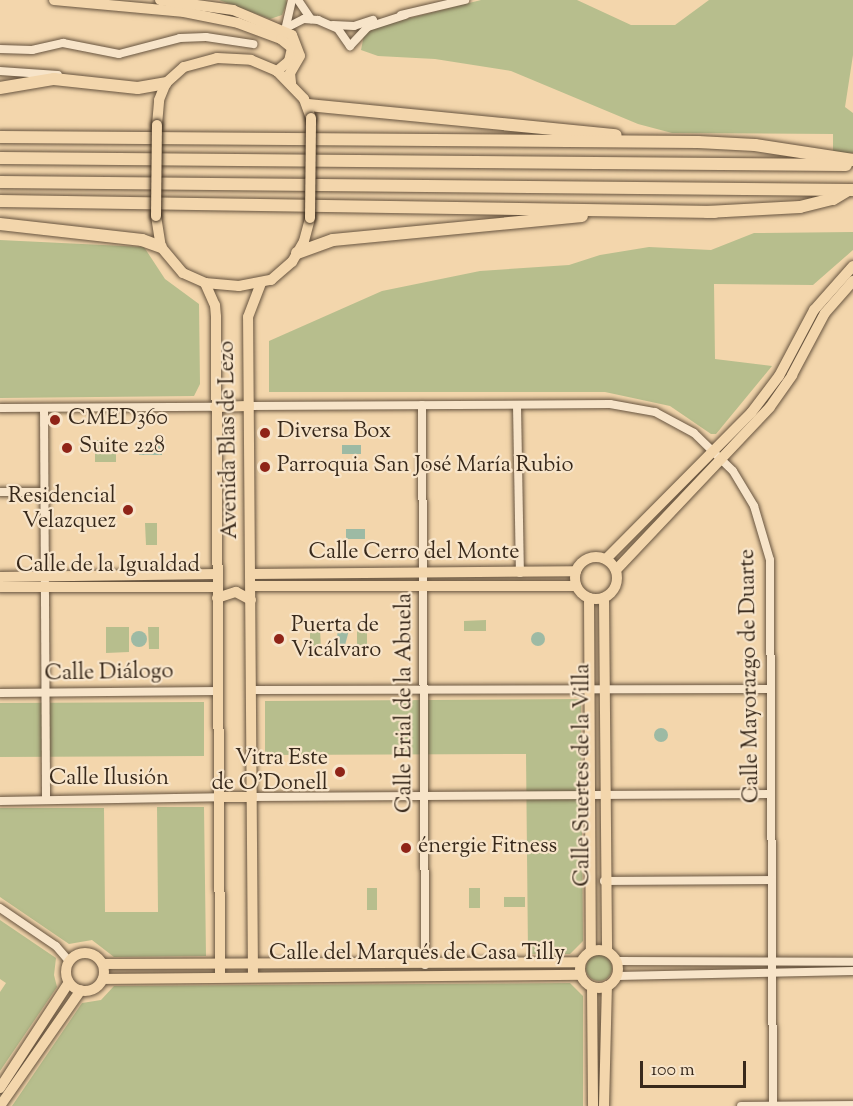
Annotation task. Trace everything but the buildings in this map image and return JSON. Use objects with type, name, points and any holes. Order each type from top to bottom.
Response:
[{"type":"highway","points":[[0,88],[38,80],[82,80],[138,88],[166,83]]},
{"type":"highway","points":[[308,105],[698,142],[755,145],[853,160]]},
{"type":"highway","points":[[0,137],[698,142]]},
{"type":"highway","points":[[0,158],[853,165]]},
{"type":"highway","points":[[0,182],[851,190]]},
{"type":"highway","points":[[297,254],[320,242],[354,237],[575,217],[800,207],[833,199],[851,190]]},
{"type":"highway","points":[[0,201],[715,212]]},
{"type":"highway","points":[[0,224],[142,240],[161,247]]},
{"type":"main road","points":[[54,0],[184,12],[238,23],[280,39],[292,48],[289,61],[278,71]]},
{"type":"main road","points":[[160,0],[214,5],[284,28],[292,35],[300,49],[291,83]]},
{"type":"main road","points":[[218,58],[251,60],[278,71],[291,83],[308,105],[311,118],[310,218],[297,254],[279,273],[261,283],[205,284],[183,273],[161,247],[156,216],[158,106],[166,83],[184,67],[218,58]]},
{"type":"main road","points":[[606,559],[616,570],[617,584],[604,598],[589,598],[576,586],[576,571],[586,560],[606,559],[765,396],[791,356],[814,310],[853,266]]},
{"type":"main road","points":[[616,570],[723,459],[778,397],[825,313],[853,281]]},
{"type":"main road","name":"Avenida Blas de Lezo","points":[[253,971],[248,317],[261,283]]},
{"type":"main road","name":"Avenida Blas de Lezo","points":[[205,284],[215,305],[220,971]]},
{"type":"main road","points":[[215,407],[249,406]]},
{"type":"main road","name":"Calle Cerro del Monte","points":[[251,574],[576,571]]},
{"type":"main road","name":"Calle de la Igualdad","points":[[0,587],[44,582],[217,574]]},
{"type":"main road","name":"Calle de la Igualdad","points":[[0,577],[44,582],[217,592]]},
{"type":"main road","name":"Calle Cerro del Monte","points":[[251,586],[576,586]]},
{"type":"main road","points":[[217,592],[236,592],[251,600]]},
{"type":"main road","name":"Calle Suertes de la Villa","points":[[589,598],[597,689],[598,795],[591,951]]},
{"type":"main road","name":"Calle Suertes de la Villa","points":[[597,689],[604,598]]},
{"type":"main road","name":"Calle Suertes de la Villa","points":[[598,795],[607,951]]},
{"type":"main road","points":[[219,797],[252,797]]},
{"type":"main road","points":[[594,1106],[592,987],[580,975],[580,962],[591,951],[607,951],[617,961],[617,975],[607,986],[604,1106]]},
{"type":"main road","points":[[103,964],[103,979],[94,989],[81,990],[69,982],[66,974],[69,961],[80,953],[89,953],[103,964],[253,971]]},
{"type":"main road","name":"Calle del Marqués de Casa Tilly","points":[[253,971],[580,962]]},
{"type":"main road","points":[[103,979],[220,971]]},
{"type":"main road","name":"Calle del Marqués de Casa Tilly","points":[[253,971],[580,975]]},
{"type":"main road","points":[[0,1088],[69,982]]},
{"type":"main road","points":[[592,987],[607,986]]},
{"type":"main road","points":[[0,1106],[81,990]]},
{"type":"street","points":[[284,28],[292,0]]},
{"type":"street","points":[[298,0],[311,19]]},
{"type":"street","points":[[284,28],[311,19],[333,25],[354,26],[465,0]]},
{"type":"street","points":[[333,25],[350,46],[368,27],[405,15]]},
{"type":"street","points":[[0,49],[32,50],[63,43],[120,54],[180,38],[206,37],[253,44]]},
{"type":"street","points":[[0,71],[82,80]]},
{"type":"street","name":"Calle Mayorazgo de Duarte","points":[[249,406],[610,404],[655,412],[694,433],[723,459],[754,506],[768,552],[774,1106]]},
{"type":"street","name":"Calle Erial de la Abuela","points":[[422,405],[425,965]]},
{"type":"street","points":[[517,405],[520,573]]},
{"type":"street","points":[[0,408],[215,407]]},
{"type":"street","points":[[44,408],[46,799]]},
{"type":"street","points":[[0,492],[44,492]]},
{"type":"street","points":[[252,690],[771,689]]},
{"type":"street","name":"Calle Diálogo","points":[[0,693],[218,691]]},
{"type":"street","points":[[252,797],[771,794]]},
{"type":"street","name":"Calle Ilusión","points":[[0,801],[219,797]]},
{"type":"street","points":[[604,881],[772,880]]},
{"type":"street","points":[[0,908],[56,946],[69,961]]},
{"type":"street","points":[[617,961],[853,971]]},
{"type":"street","points":[[617,975],[853,962]]},
{"type":"street","points":[[741,1106],[853,1105]]},
{"type":"shaded area","points":[[219,0],[286,0],[287,3],[282,15],[270,19]]},
{"type":"shaded area","points":[[481,0],[577,0],[631,25],[675,25],[709,0],[853,0],[853,55],[845,107],[853,113],[853,153],[833,153],[833,134],[672,133],[638,124],[511,71],[435,59],[378,56],[361,50],[364,35],[375,27]]},
{"type":"shaded area","points":[[853,232],[853,250],[813,285],[714,284],[715,359],[772,366],[716,434],[711,434],[670,406],[605,392],[269,392],[269,341],[382,291],[480,271],[569,265],[600,255],[649,247],[711,250],[754,233]]},
{"type":"shaded area","points":[[0,240],[144,247],[165,279],[199,304],[200,384],[194,396],[0,398]]},
{"type":"shaded area","points":[[95,440],[116,440],[116,450],[95,450]]},
{"type":"shaded area","points":[[139,442],[162,442],[162,455],[139,455]]},
{"type":"shaded area","points":[[342,445],[361,445],[361,454],[342,454]]},
{"type":"shaded area","points":[[95,451],[116,451],[116,462],[95,462]]},
{"type":"shaded area","points":[[145,523],[157,523],[157,545],[146,545]]},
{"type":"shaded area","points":[[346,529],[365,529],[365,539],[346,539]]},
{"type":"shaded area","points":[[486,620],[486,631],[464,631],[464,621]]},
{"type":"shaded area","points":[[106,627],[129,627],[129,652],[106,653]]},
{"type":"shaded area","points":[[148,627],[159,627],[159,649],[149,649]]},
{"type":"shaded area","points":[[310,629],[320,629],[321,649],[310,649]]},
{"type":"shaded area","points":[[338,629],[349,630],[344,649],[336,645]]},
{"type":"shaded area","points":[[357,629],[367,629],[367,649],[357,649]]},
{"type":"shaded area","points":[[139,631],[147,639],[139,647],[131,639]]},
{"type":"shaded area","points":[[535,632],[541,632],[545,639],[541,646],[535,646],[531,642],[531,636]]},
{"type":"shaded area","points":[[581,699],[583,941],[570,954],[528,954],[526,754],[265,755],[265,701]]},
{"type":"shaded area","points":[[204,702],[204,756],[0,757],[0,703]]},
{"type":"shaded area","points":[[661,728],[666,730],[668,735],[666,740],[661,742],[656,740],[654,735],[656,730]]},
{"type":"shaded area","points":[[157,807],[204,807],[206,956],[114,957],[92,940],[69,944],[0,897],[0,808],[104,808],[105,912],[158,912]]},
{"type":"shaded area","points":[[367,888],[377,888],[377,910],[367,910]]},
{"type":"shaded area","points":[[469,888],[480,888],[480,908],[469,908]]},
{"type":"shaded area","points":[[504,897],[525,897],[525,907],[504,907]]},
{"type":"shaded area","points":[[0,920],[56,958],[54,975],[57,987],[0,1071],[0,992],[6,983],[0,979]]},
{"type":"shaded area","points":[[599,955],[608,959],[612,968],[608,977],[599,981],[590,977],[586,968],[590,959]]},
{"type":"shaded area","points":[[570,983],[583,996],[583,1106],[12,1106],[82,1003],[101,1000],[114,986]]},
{"type":"place","name":"CMED360","points":[[55,420]]},
{"type":"place","name":"Diversa Box","points":[[265,433]]},
{"type":"place","name":"Suite 228","points":[[67,448]]},
{"type":"place","name":"Parroquia San José María Rubio","points":[[265,467]]},
{"type":"place","name":"Residencial Velazquez","points":[[128,510]]},
{"type":"place","name":"Puerta de Vicálvaro","points":[[279,639]]},
{"type":"place","name":"Vitra Este de O'Donell","points":[[340,772]]},
{"type":"place","name":"énergie Fitness","points":[[406,848]]}]
